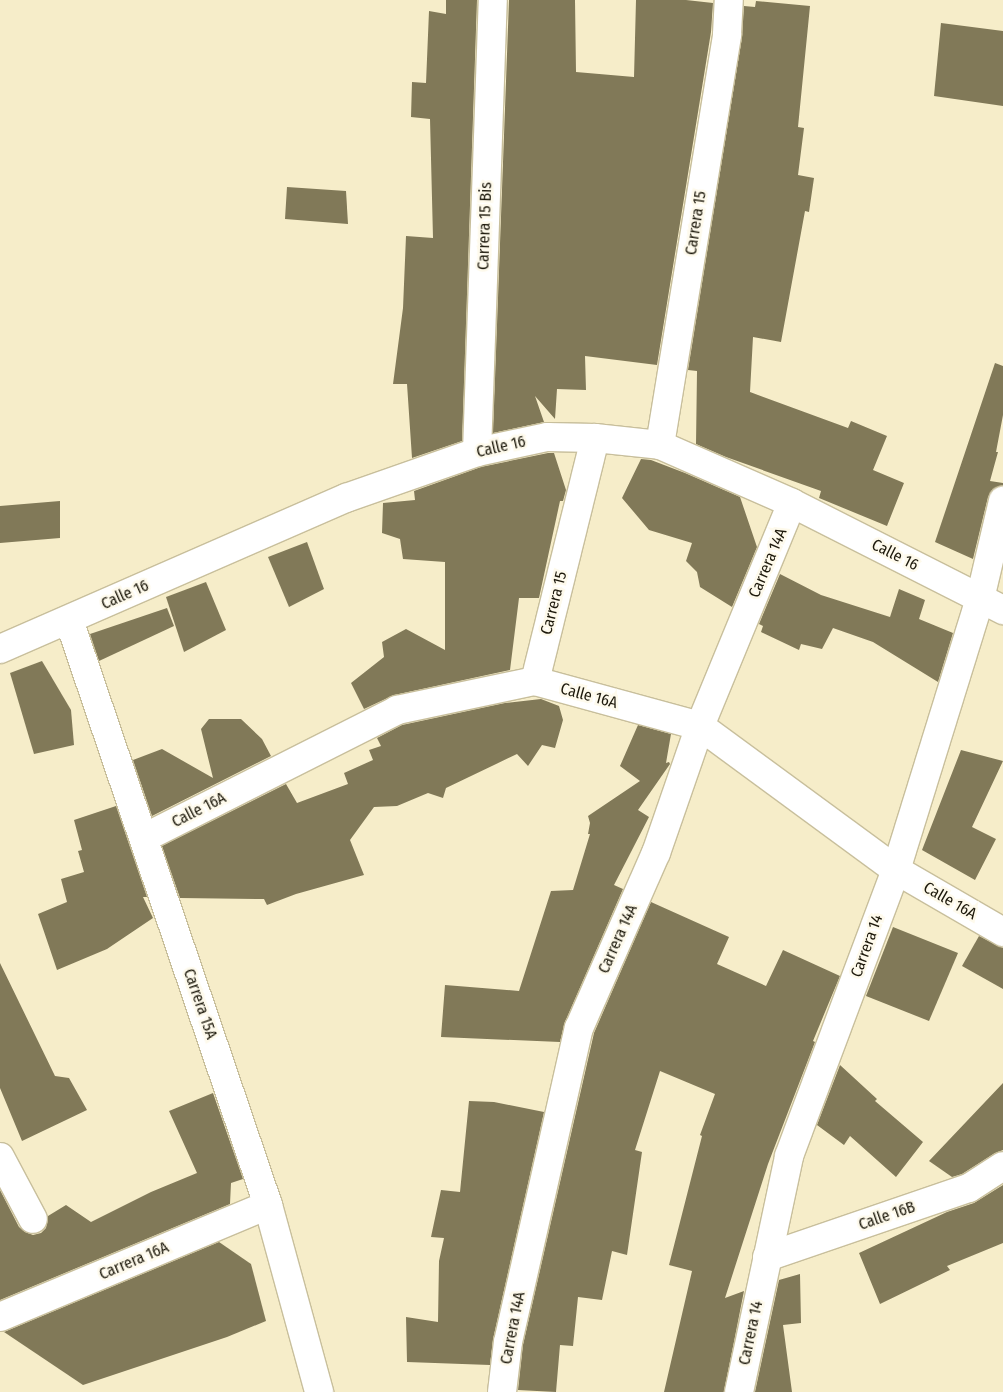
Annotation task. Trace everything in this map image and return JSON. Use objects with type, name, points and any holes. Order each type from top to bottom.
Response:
[{"type":"street","name":"Carrera 15 Bis","points":[[477,452],[493,0]]},
{"type":"street","name":"Carrera 15","points":[[660,445],[727,34],[729,0]]},
{"type":"street","name":"Calle 16","points":[[0,649],[346,498],[477,452],[547,437],[595,438],[660,445],[792,503],[992,604]]},
{"type":"street","name":"Carrera 15","points":[[535,681],[595,438]]},
{"type":"street","name":"Carrera 14","points":[[739,1392],[789,1156],[896,870],[992,604],[1003,502]]},
{"type":"street","name":"Carrera 14A","points":[[502,1392],[508,1342],[579,1028],[656,853],[700,726],[792,503]]},
{"type":"street","name":"Carrera 15A","points":[[69,620],[268,1205],[319,1392]]},
{"type":"street","name":"Calle 16A","points":[[144,838],[397,710],[535,681],[700,726],[896,870],[1003,932]]},
{"type":"street","points":[[0,1157],[33,1219]]},
{"type":"street","name":"Calle 16B","points":[[767,1257],[969,1188],[1003,1166]]},
{"type":"street","name":"Carrera 16A","points":[[0,1317],[268,1205]]},
{"type":"building","points":[[446,0],[477,0],[462,441],[412,458],[407,384],[393,384],[403,308],[406,236],[433,238],[430,119],[411,117],[412,82],[426,83],[429,11],[446,14]]},
{"type":"building","points":[[509,0],[575,0],[576,72],[634,77],[636,0],[686,0],[713,3],[711,32],[657,365],[585,356],[586,390],[557,389],[555,419],[535,396],[544,422],[493,433]]},
{"type":"building","points":[[756,1],[810,6],[798,127],[804,128],[798,175],[814,178],[809,212],[805,211],[781,342],[753,337],[750,392],[848,428],[851,421],[887,436],[873,470],[904,483],[887,526],[819,498],[821,491],[726,457],[696,444],[697,371],[688,370],[742,37],[744,6],[755,7]]},
{"type":"building","points":[[941,23],[1003,31],[1003,106],[934,96]]},
{"type":"building","points":[[287,187],[346,191],[348,224],[285,219]]},
{"type":"building","points":[[995,363],[1003,366],[1003,415],[996,452],[998,452],[990,481],[1003,483],[1003,486],[992,490],[988,497],[973,559],[935,542]]},
{"type":"building","points":[[554,453],[566,490],[563,501],[560,501],[539,598],[519,598],[510,670],[394,695],[364,709],[351,683],[384,657],[382,642],[406,629],[445,650],[445,562],[403,559],[400,539],[382,533],[383,503],[415,500],[414,491],[481,467]]},
{"type":"building","points":[[641,459],[651,460],[685,473],[740,497],[757,547],[732,607],[700,587],[697,572],[686,561],[692,543],[649,530],[622,498]]},
{"type":"building","points":[[60,501],[60,538],[0,543],[0,506]]},
{"type":"building","points":[[307,542],[324,589],[289,607],[268,557]]},
{"type":"building","points":[[780,574],[821,595],[890,617],[899,589],[925,600],[919,619],[953,633],[938,682],[873,642],[833,628],[822,649],[801,644],[799,650],[761,632],[763,626],[759,624]]},
{"type":"building","points":[[206,582],[226,630],[184,652],[166,597]]},
{"type":"building","points":[[167,608],[174,626],[99,661],[90,634]]},
{"type":"building","points":[[42,661],[71,710],[74,745],[34,754],[10,673]]},
{"type":"building","points":[[541,699],[559,706],[563,720],[555,748],[542,745],[528,766],[517,754],[446,788],[443,798],[428,793],[397,806],[374,807],[350,840],[364,875],[296,894],[267,905],[264,899],[180,898],[162,846],[286,784],[297,803],[348,784],[344,773],[373,760],[369,750],[381,746],[377,738],[402,725],[505,703]]},
{"type":"building","points":[[209,719],[241,719],[262,739],[271,756],[152,816],[133,760],[162,749],[213,778],[201,729]]},
{"type":"building","points":[[638,725],[671,734],[666,763],[669,762],[670,764],[638,810],[649,817],[614,885],[623,889],[565,1022],[560,1042],[441,1037],[445,985],[519,991],[551,891],[573,890],[590,834],[588,834],[590,823],[588,816],[640,781],[620,766]]},
{"type":"building","points":[[961,750],[1003,761],[972,827],[996,839],[975,880],[922,850]]},
{"type":"building","points":[[116,806],[147,897],[143,897],[153,918],[107,949],[57,970],[38,914],[67,902],[61,879],[84,872],[78,851],[82,850],[74,820]]},
{"type":"building","points":[[651,902],[729,937],[717,964],[766,986],[783,950],[840,976],[813,1041],[815,1042],[768,1164],[725,1298],[744,1291],[724,1392],[664,1392],[692,1271],[669,1265],[702,1136],[700,1135],[715,1094],[660,1071],[635,1150],[642,1152],[627,1255],[612,1251],[602,1300],[578,1297],[573,1346],[560,1345],[556,1392],[518,1390],[523,1345],[594,1033]]},
{"type":"building","points":[[893,927],[958,953],[929,1021],[866,996]]},
{"type":"building","points":[[979,936],[1003,948],[1003,989],[962,966]]},
{"type":"building","points":[[0,963],[55,1076],[69,1078],[87,1110],[22,1141],[0,1088]]},
{"type":"building","points":[[840,1065],[877,1099],[875,1101],[923,1142],[896,1177],[850,1136],[844,1145],[817,1125]]},
{"type":"building","points":[[1003,1083],[1003,1150],[962,1174],[952,1177],[929,1161]]},
{"type":"building","points":[[213,1093],[243,1179],[231,1183],[230,1204],[0,1300],[0,1190],[19,1227],[33,1235],[41,1233],[46,1228],[48,1216],[66,1205],[91,1222],[151,1192],[197,1173],[169,1111]]},
{"type":"building","points":[[469,1101],[494,1102],[544,1112],[493,1339],[490,1365],[407,1362],[406,1317],[438,1322],[439,1261],[444,1238],[431,1237],[441,1190],[460,1192]]},
{"type":"building","points":[[1003,1185],[1003,1243],[947,1266],[950,1270],[880,1304],[859,1253],[947,1212],[974,1203]]},
{"type":"building","points":[[219,1242],[251,1264],[266,1321],[227,1337],[83,1385],[4,1332]]},
{"type":"building","points":[[800,1274],[801,1323],[783,1325],[792,1392],[755,1392],[779,1280]]}]
